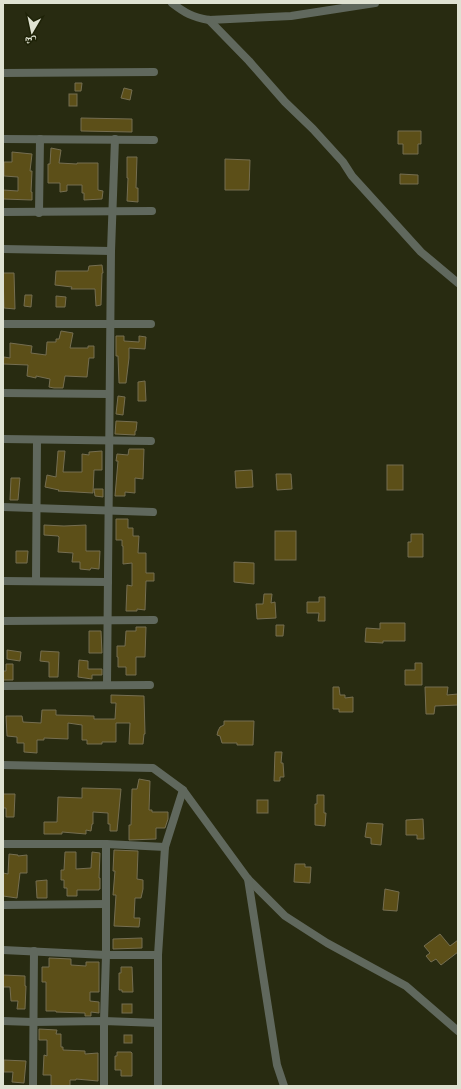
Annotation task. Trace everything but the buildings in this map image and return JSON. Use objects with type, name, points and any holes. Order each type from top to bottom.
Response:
[{"type":"street","points":[[172,3],[185,13],[209,20],[291,16],[376,3]]},
{"type":"street","points":[[209,20],[249,61],[285,102],[313,129],[343,162],[352,176],[421,252],[458,283]]},
{"type":"street","points":[[3,73],[154,72]]},
{"type":"street","points":[[3,139],[154,140]]},
{"type":"street","points":[[39,213],[40,139]]},
{"type":"street","points":[[107,685],[111,251],[115,139]]},
{"type":"street","points":[[3,212],[39,213],[152,211]]},
{"type":"street","points":[[3,248],[111,251]]},
{"type":"street","points":[[3,324],[151,324]]},
{"type":"street","points":[[3,393],[110,394]]},
{"type":"street","points":[[3,439],[151,441]]},
{"type":"street","points":[[36,581],[37,440]]},
{"type":"street","points":[[3,507],[153,512]]},
{"type":"street","points":[[3,581],[108,582]]},
{"type":"street","points":[[3,621],[154,620]]},
{"type":"street","points":[[3,686],[150,685]]},
{"type":"street","points":[[3,765],[153,768],[183,790],[248,879],[285,916],[327,943],[406,986],[458,1031]]},
{"type":"street","points":[[158,1086],[158,955],[165,848],[183,790]]},
{"type":"street","points":[[3,844],[106,844],[165,848]]},
{"type":"street","points":[[104,1086],[106,844]]},
{"type":"street","points":[[248,879],[277,1065],[284,1086]]},
{"type":"street","points":[[3,905],[106,904]]},
{"type":"street","points":[[3,950],[106,955],[158,955]]},
{"type":"street","points":[[33,1086],[34,951]]},
{"type":"street","points":[[3,1021],[104,1021],[158,1023]]}]
